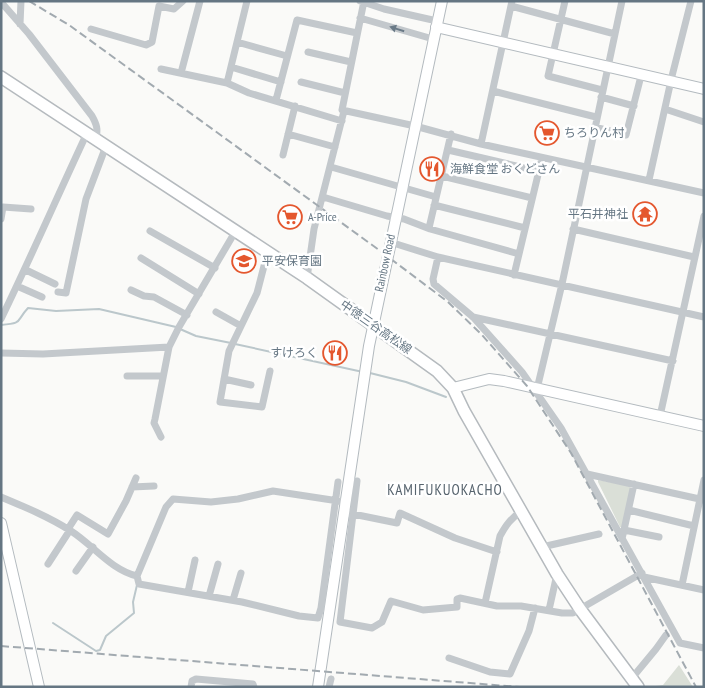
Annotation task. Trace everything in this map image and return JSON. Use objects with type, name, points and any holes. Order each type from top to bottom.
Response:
[{"type":"main road","name":"中徳三谷高松線","points":[[1,77],[307,278],[437,371],[453,388],[464,411],[557,574],[580,609],[635,683]]},
{"type":"street","points":[[20,24],[21,1]]},
{"type":"street","points":[[91,29],[146,44],[152,42],[159,6],[174,10],[183,1]]},
{"type":"street","points":[[181,73],[200,1]]},
{"type":"street","points":[[227,84],[247,1]]},
{"type":"street","points":[[359,1],[503,44],[704,90]]},
{"type":"street","name":"Rainbow Road","points":[[318,687],[373,325],[442,1]]},
{"type":"street","points":[[565,1],[548,76],[634,106]]},
{"type":"street","points":[[536,389],[562,284],[622,1]]},
{"type":"street","points":[[649,180],[691,1]]},
{"type":"street","points":[[1,2],[92,116],[97,124],[98,131],[91,136],[1,318]]},
{"type":"street","points":[[307,278],[314,229],[342,121],[345,93],[364,2]]},
{"type":"street","points":[[481,144],[512,4],[615,34]]},
{"type":"street","points":[[360,18],[433,40]]},
{"type":"street","points":[[276,100],[297,20],[357,33]]},
{"type":"street","points":[[237,42],[287,56]]},
{"type":"street","points":[[308,52],[351,62]]},
{"type":"street","points":[[231,67],[280,82]]},
{"type":"street","points":[[161,69],[227,84],[249,93],[342,121]]},
{"type":"street","points":[[594,127],[626,135],[641,76]]},
{"type":"street","points":[[301,82],[345,93]]},
{"type":"street","points":[[493,91],[596,117]]},
{"type":"street","points":[[283,155],[295,106]]},
{"type":"street","points":[[665,110],[704,122]]},
{"type":"street","points":[[344,111],[451,134],[481,144],[542,158],[704,193]]},
{"type":"street","points":[[288,134],[335,147]]},
{"type":"street","points":[[429,228],[451,134]]},
{"type":"street","points":[[58,292],[66,293],[86,198],[106,146]]},
{"type":"street","points":[[448,150],[538,172]]},
{"type":"street","points":[[514,274],[542,158]]},
{"type":"street","points":[[331,167],[436,197]]},
{"type":"street","points":[[442,176],[532,198]]},
{"type":"street","points":[[323,197],[519,254]]},
{"type":"street","points":[[434,205],[525,228]]},
{"type":"street","points":[[1,219],[3,208],[31,210]]},
{"type":"street","points":[[660,416],[704,216]]},
{"type":"street","points":[[573,229],[694,257]]},
{"type":"street","points":[[150,231],[215,268]]},
{"type":"street","points":[[162,437],[154,423],[169,347],[235,232]]},
{"type":"street","points":[[390,242],[438,257],[704,316]]},
{"type":"street","points":[[270,371],[262,407],[220,402],[229,351],[257,293],[264,266],[271,255]]},
{"type":"street","points":[[438,257],[434,284],[473,317],[536,389],[561,428],[680,642],[704,648]]},
{"type":"street","points":[[141,258],[199,294]]},
{"type":"street","points":[[26,270],[55,284]]},
{"type":"street","points":[[17,286],[42,297]]},
{"type":"street","points":[[131,290],[144,296],[154,297],[187,315]]},
{"type":"street","points":[[216,312],[241,326]]},
{"type":"street","points":[[473,317],[673,361]]},
{"type":"street","points":[[1,353],[43,354],[169,347]]},
{"type":"street","points":[[127,376],[163,376]]},
{"type":"street","points":[[453,388],[489,379],[704,426]]},
{"type":"street","points":[[224,380],[251,384]]},
{"type":"street","points":[[587,474],[702,499]]},
{"type":"street","points":[[48,564],[77,515],[108,534],[136,478]]},
{"type":"street","points":[[682,585],[694,526],[702,499],[704,480]]},
{"type":"street","points":[[338,482],[344,507],[340,622],[372,628],[382,622],[392,601],[423,610],[457,606],[457,599],[460,598],[497,606],[521,606],[568,613],[580,609],[623,582],[643,575],[704,590]]},
{"type":"street","points":[[357,482],[344,507],[318,618],[299,616],[233,600],[138,584],[137,576],[166,507],[173,499],[211,502],[238,499],[273,491],[344,507],[397,523],[400,513],[455,538],[496,552]]},
{"type":"street","points":[[622,539],[634,484]]},
{"type":"street","points":[[132,487],[154,486]]},
{"type":"street","points":[[1,497],[69,530],[93,547],[114,566],[129,575],[137,576]]},
{"type":"street","points":[[629,510],[694,526]]},
{"type":"street","points":[[485,603],[500,536],[512,518],[522,511]]},
{"type":"street","points":[[1,523],[39,687]]},
{"type":"street","points":[[624,530],[659,537]]},
{"type":"street","points":[[542,547],[599,534]]},
{"type":"street","points":[[76,571],[93,547]]},
{"type":"street","points":[[188,592],[195,560]]},
{"type":"street","points":[[209,596],[218,564]]},
{"type":"street","points":[[233,600],[241,573]]},
{"type":"street","points":[[549,610],[557,574]]},
{"type":"street","points":[[449,658],[490,672],[510,674],[529,631],[535,608]]},
{"type":"street","points":[[635,683],[666,635]]},
{"type":"street","points":[[191,687],[192,681],[196,679],[253,684],[254,687]]},
{"type":"shaded area","points":[[598,480],[631,486],[622,527],[620,527]]},
{"type":"shaded area","points":[[679,665],[693,687],[648,687],[663,685]]},
{"type":"waterway","points":[[1,325],[18,321],[28,308],[56,311],[99,309],[176,327]]},
{"type":"waterway","points":[[180,329],[196,336],[231,343]]},
{"type":"waterway","points":[[235,344],[363,372]]},
{"type":"waterway","points":[[370,373],[406,382],[446,397]]},
{"type":"waterway","points":[[53,623],[96,651],[100,650],[106,636],[134,613],[133,602],[137,585]]},
{"type":"railway","points":[[29,1],[69,25],[379,250],[448,302],[482,335],[527,386],[571,453],[696,687]]},
{"type":"railway","points":[[1,646],[520,687]]},
{"type":"place","name":"ちろりん村","points":[[547,133]]},
{"type":"place","name":"海鮮食堂 おくどさん","points":[[432,169]]},
{"type":"place","name":"平石井神社","points":[[645,214]]},
{"type":"place","name":"A-Price","points":[[290,217]]},
{"type":"place","name":"平安保育園","points":[[244,261]]},
{"type":"place","name":"すけろく","points":[[335,353]]},
{"type":"district","name":"KAMIFUKUOKACHO","points":[[445,490]]}]
